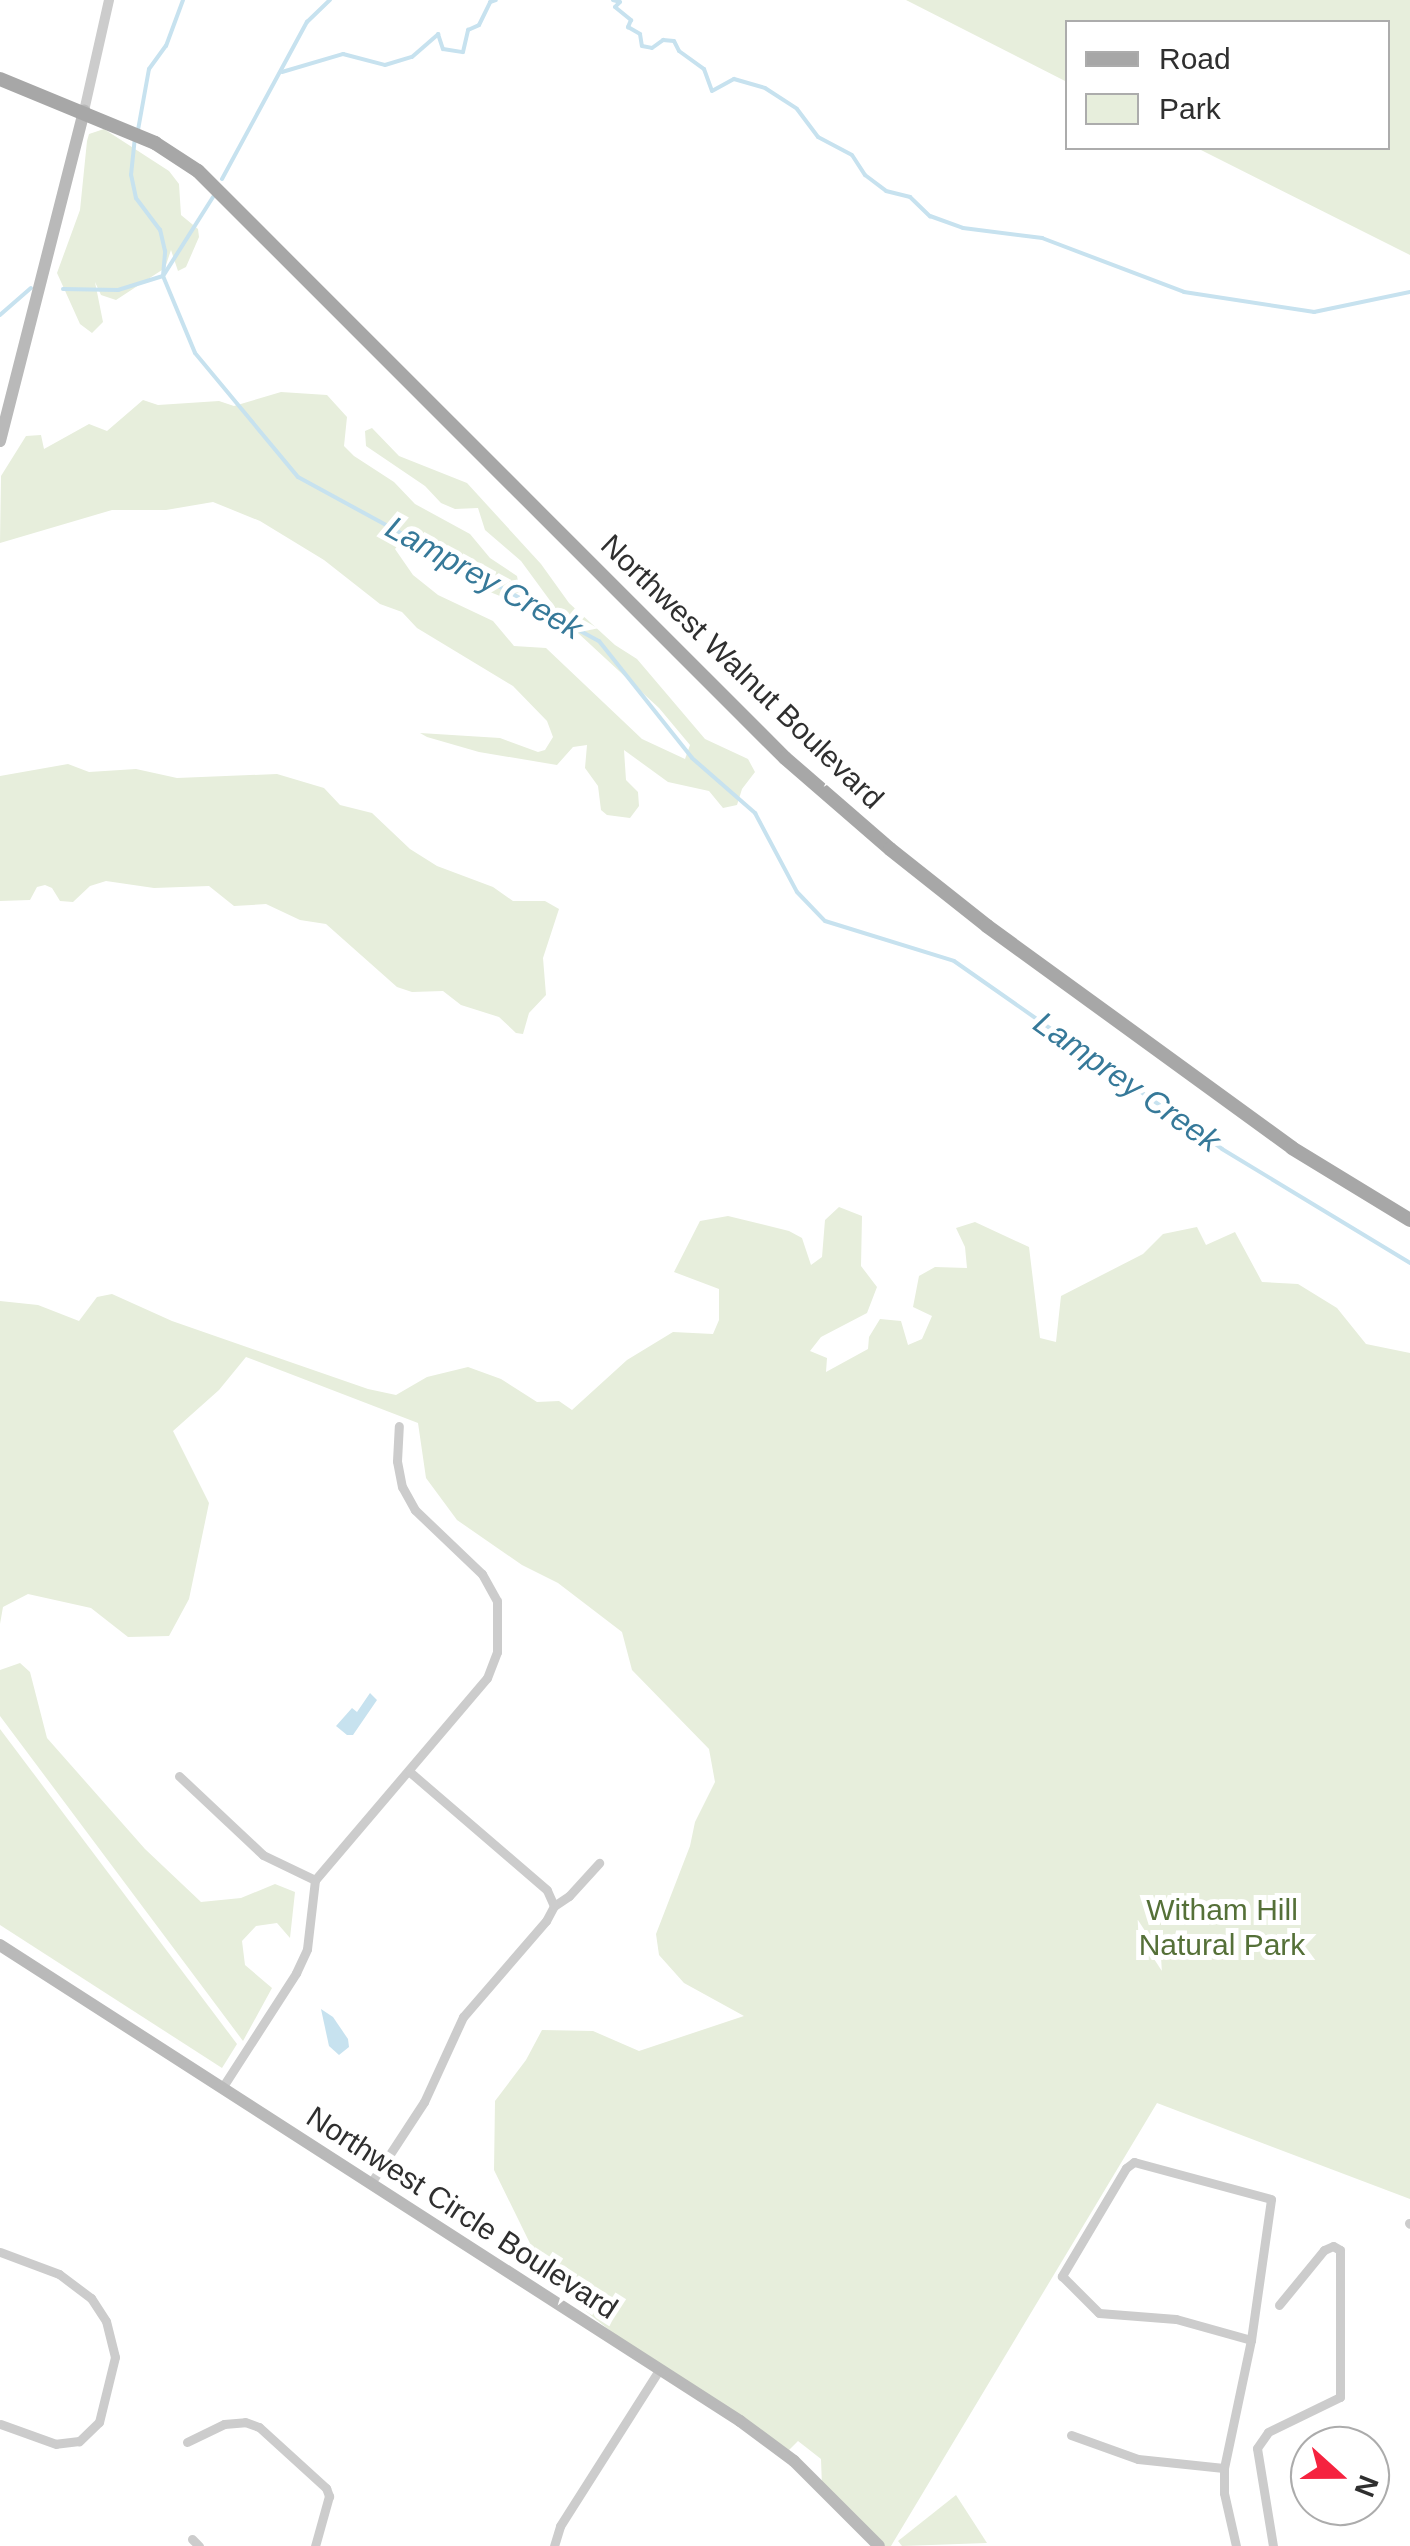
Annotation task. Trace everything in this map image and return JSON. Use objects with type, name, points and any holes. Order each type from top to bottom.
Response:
[{"type":"main road","name":"Northwest Walnut Boulevard","points":[[0,79],[156,143],[223,193],[716,691],[890,850],[986,926],[1292,1148],[1410,1220]]},
{"type":"main road","points":[[0,441],[84,111]]},
{"type":"main road","name":"Northwest Circle Boulevard","points":[[0,1946],[372,2183],[794,2461],[879,2546]]},
{"type":"street","points":[[84,111],[110,0]]},
{"type":"street","points":[[222,2088],[296,1974],[307,1949],[314,1880],[487,1678],[497,1652],[496,1600],[482,1574],[415,1510],[402,1487],[397,1461],[400,1426]]},
{"type":"street","points":[[410,1772],[547,1890],[554,1906]]},
{"type":"street","points":[[179,1776],[263,1855],[314,1880]]},
{"type":"street","points":[[372,2183],[424,2102],[463,2017],[546,1921],[554,1906],[569,1896],[599,1863]]},
{"type":"street","points":[[1236,2546],[1224,2493],[1224,2468],[1252,2340],[1271,2199],[1134,2162],[1064,2268],[1066,2282],[1099,2314],[1176,2319],[1252,2340]]},
{"type":"street","points":[[1274,2546],[1257,2448],[1268,2432],[1340,2398],[1340,2250],[1333,2246],[1324,2250],[1278,2305]]},
{"type":"street","points":[[0,2252],[59,2274],[91,2298],[106,2321],[114,2358],[99,2422],[80,2441],[56,2444],[0,2424]]},
{"type":"street","points":[[554,2546],[560,2526],[659,2370]]},
{"type":"street","points":[[187,2442],[224,2424],[252,2424],[329,2494],[316,2546]]},
{"type":"street","points":[[1070,2435],[1138,2459],[1224,2468]]},
{"type":"green space","points":[[906,0],[1410,0],[1410,255],[1201,150],[1390,150],[1390,20],[1065,20],[1065,81]]},
{"type":"green space","points":[[104,129],[169,171],[179,184],[181,215],[198,229],[199,237],[186,267],[178,271],[171,250],[165,268],[116,300],[101,295],[95,282],[103,322],[92,333],[80,324],[57,273],[80,210],[89,134]]},
{"type":"green space","points":[[281,392],[327,395],[347,417],[344,446],[394,482],[415,504],[470,534],[490,558],[517,576],[520,592],[505,598],[475,586],[433,542],[405,537],[395,549],[413,575],[438,595],[493,621],[514,646],[546,648],[642,739],[685,759],[690,745],[659,708],[565,621],[521,561],[485,530],[478,508],[455,509],[441,503],[425,486],[366,446],[365,431],[372,428],[399,456],[467,483],[541,564],[569,603],[615,645],[637,659],[705,739],[748,759],[755,772],[742,789],[737,805],[723,808],[709,791],[668,782],[624,750],[626,780],[638,792],[639,806],[630,818],[607,815],[601,810],[598,786],[585,768],[587,745],[573,747],[557,765],[479,752],[420,733],[500,738],[538,752],[545,750],[553,737],[547,721],[513,686],[417,628],[402,612],[380,604],[324,560],[260,521],[213,502],[166,510],[112,510],[0,543],[1,476],[26,436],[41,435],[44,449],[89,424],[107,431],[143,400],[158,405],[219,401],[234,406]]},
{"type":"green space","points":[[68,764],[89,772],[136,769],[177,778],[277,774],[324,788],[340,805],[372,813],[410,849],[437,866],[493,887],[513,901],[545,901],[559,909],[543,958],[546,995],[529,1013],[523,1034],[516,1033],[499,1017],[461,1005],[443,991],[412,992],[397,987],[326,924],[300,920],[266,904],[234,906],[209,886],[154,888],[106,881],[90,886],[73,902],[60,901],[52,888],[45,885],[37,887],[30,900],[0,901],[0,776]]},
{"type":"green space","name":"Witham Hill Natural Park","points":[[839,1207],[862,1216],[861,1266],[877,1287],[867,1313],[821,1337],[810,1351],[827,1358],[826,1372],[868,1349],[869,1337],[880,1319],[901,1321],[908,1345],[922,1339],[932,1316],[913,1307],[919,1276],[935,1267],[967,1268],[965,1247],[956,1228],[975,1222],[1029,1247],[1040,1338],[1056,1342],[1061,1296],[1143,1254],[1163,1234],[1197,1227],[1206,1245],[1235,1232],[1262,1282],[1298,1284],[1337,1308],[1366,1344],[1410,1353],[1410,2199],[1157,2103],[891,2546],[879,2546],[822,2487],[821,2459],[798,2441],[785,2454],[659,2370],[562,2292],[543,2270],[494,2170],[495,2101],[526,2060],[542,2030],[593,2031],[639,2051],[744,2016],[684,1983],[659,1955],[656,1934],[690,1846],[695,1822],[715,1782],[709,1749],[632,1670],[622,1632],[558,1583],[522,1565],[457,1520],[426,1478],[418,1423],[246,1357],[219,1390],[173,1431],[209,1503],[189,1599],[169,1636],[128,1637],[91,1608],[28,1594],[3,1607],[0,1624],[0,1301],[38,1305],[79,1321],[97,1297],[112,1294],[172,1321],[368,1389],[396,1395],[427,1377],[468,1367],[501,1379],[537,1402],[559,1401],[572,1410],[627,1360],[673,1332],[713,1334],[719,1320],[719,1289],[674,1272],[700,1221],[728,1216],[789,1231],[802,1238],[811,1265],[822,1257],[825,1220]]},
{"type":"green space","points":[[20,1663],[30,1672],[47,1738],[145,1849],[201,1902],[241,1898],[275,1884],[295,1892],[290,1938],[277,1923],[256,1926],[242,1941],[245,1965],[272,1988],[243,2041],[0,1716],[0,1670]]},
{"type":"green space","points":[[0,1729],[237,2044],[222,2068],[0,1925]]},
{"type":"green space","points":[[956,2495],[987,2543],[902,2546],[898,2541]]},
{"type":"water","points":[[370,1693],[377,1700],[353,1735],[347,1735],[336,1726],[352,1708],[357,1712]]},
{"type":"water","points":[[321,2009],[333,2017],[348,2039],[349,2047],[339,2055],[329,2046]]},
{"type":"waterway","points":[[138,130],[149,69],[166,46],[183,0]]},
{"type":"waterway","points":[[222,179],[307,22],[330,0]]},
{"type":"waterway","points":[[282,72],[343,54],[385,65],[412,57],[438,34],[443,49],[463,52],[468,30],[479,25],[490,2],[496,0]]},
{"type":"waterway","points":[[613,0],[620,2],[615,7],[631,20],[628,27],[640,34],[642,46],[652,48],[663,40],[674,41],[679,51],[704,69],[712,91],[734,79],[765,88],[797,109],[818,137],[852,155],[865,175],[886,191],[910,197],[930,216],[963,228],[1042,238],[1184,292],[1314,312],[1410,292]]},
{"type":"waterway","points":[[63,289],[118,290],[163,276],[165,251],[160,230],[136,198],[131,175],[135,139]]},
{"type":"waterway","name":"Lamprey Creek","points":[[213,197],[163,276],[195,353],[298,477],[599,641],[692,758],[755,813],[797,892],[825,921],[954,961],[1222,1149],[1410,1263]]},
{"type":"waterway","points":[[0,315],[31,288]]}]
